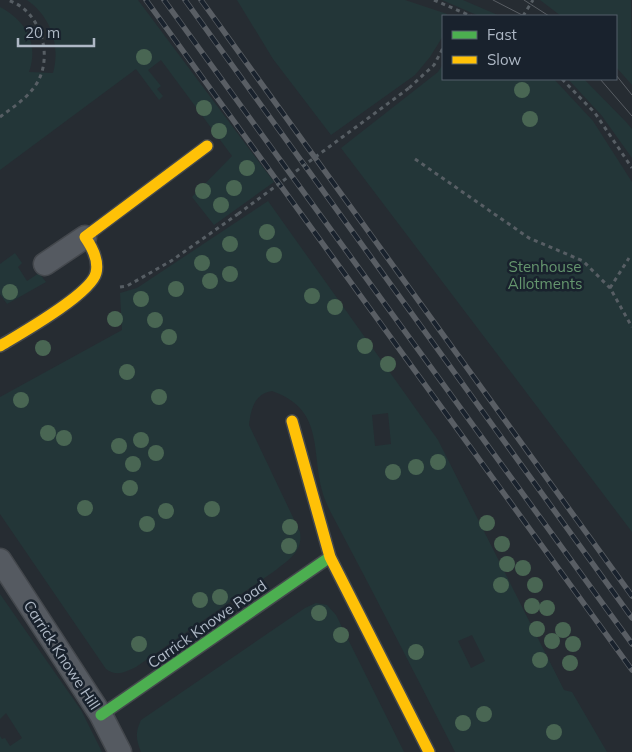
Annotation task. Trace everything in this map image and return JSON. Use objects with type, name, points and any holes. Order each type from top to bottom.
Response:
[{"type":"street","points":[[45,264],[85,237],[207,146]]},
{"type":"street","points":[[0,346],[84,291],[96,276],[96,261],[92,247],[85,237]]},
{"type":"street","points":[[292,421],[330,557],[429,752]]},
{"type":"street","name":"Carrick Knowe Road","points":[[101,715],[330,557]]},
{"type":"street","name":"Carrick Knowe Hill","points":[[0,560],[101,715],[120,752]]},
{"type":"path","points":[[0,117],[28,95],[37,83],[42,74],[45,50],[41,32],[33,18],[14,2],[7,0]]},
{"type":"path","points":[[434,0],[470,15]]},
{"type":"path","points":[[524,15],[533,0]]},
{"type":"path","points":[[84,291],[127,286],[171,261],[409,88],[434,65],[442,50]]},
{"type":"path","points":[[563,80],[594,113],[632,168]]},
{"type":"path","points":[[415,159],[529,238],[583,261],[610,288],[632,327]]},
{"type":"path","points":[[610,288],[629,258]]},
{"type":"green space","points":[[27,0],[138,0],[274,182],[214,225],[192,197],[232,156],[161,60],[148,70],[161,86],[157,89],[163,96],[159,100],[136,69],[0,170],[0,7],[17,19],[28,34],[32,52],[29,72],[53,73],[55,62],[56,52],[52,32],[42,14]]},
{"type":"green space","points":[[237,0],[405,0],[448,15],[442,15],[442,38],[430,57],[415,75],[331,135],[273,59]]},
{"type":"green space","points":[[442,0],[463,0],[498,15],[477,15]]},
{"type":"green space","points":[[540,0],[631,0],[632,85],[617,68],[617,15],[560,15]]},
{"type":"green space","name":"Stenhouse Allotments","points":[[442,66],[442,80],[555,80],[593,121],[632,182],[632,532],[341,148],[438,72]]},
{"type":"green space","points":[[569,80],[585,80],[632,129],[632,158],[602,116]]},
{"type":"green space","points":[[268,201],[438,440],[564,690],[572,692],[607,752],[455,752],[327,505],[321,485],[314,437],[309,423],[302,410],[290,400],[272,391],[261,395],[254,403],[249,425],[300,532],[297,549],[291,558],[276,570],[136,667],[117,673],[106,669],[0,514],[0,397],[122,330],[120,293],[137,288]],"holes":[[[388,413],[391,444],[375,446],[372,415]],[[472,635],[485,661],[471,668],[458,641]]]},
{"type":"green space","points":[[15,253],[22,263],[18,267],[27,281],[39,273],[46,282],[7,304],[0,294],[0,264]]},
{"type":"green space","points":[[0,594],[81,710],[102,752],[0,752],[0,736],[2,739],[5,738],[10,746],[22,738],[6,713],[0,719]]},
{"type":"green space","points":[[316,603],[327,605],[336,615],[404,752],[141,752],[137,736],[141,720],[305,608]]},
{"type":"tram line","points":[[493,0],[522,15]]},
{"type":"tram line","points":[[524,0],[547,15]]},
{"type":"tram line","points":[[617,76],[632,95]]},
{"type":"tram line","points":[[601,80],[632,116]]},
{"type":"railway","points":[[146,0],[632,670]]},
{"type":"railway","points":[[164,0],[632,644]]},
{"type":"railway","points":[[185,0],[632,618]]},
{"type":"railway","points":[[201,0],[632,596]]},
{"type":"traffic: fast","points":[[101,715],[330,557]]},
{"type":"traffic: slow","points":[[0,346],[54,313],[82,292],[91,282],[96,273],[97,264],[85,237],[207,146]]},
{"type":"traffic: slow","points":[[292,421],[330,557],[429,752]]}]
